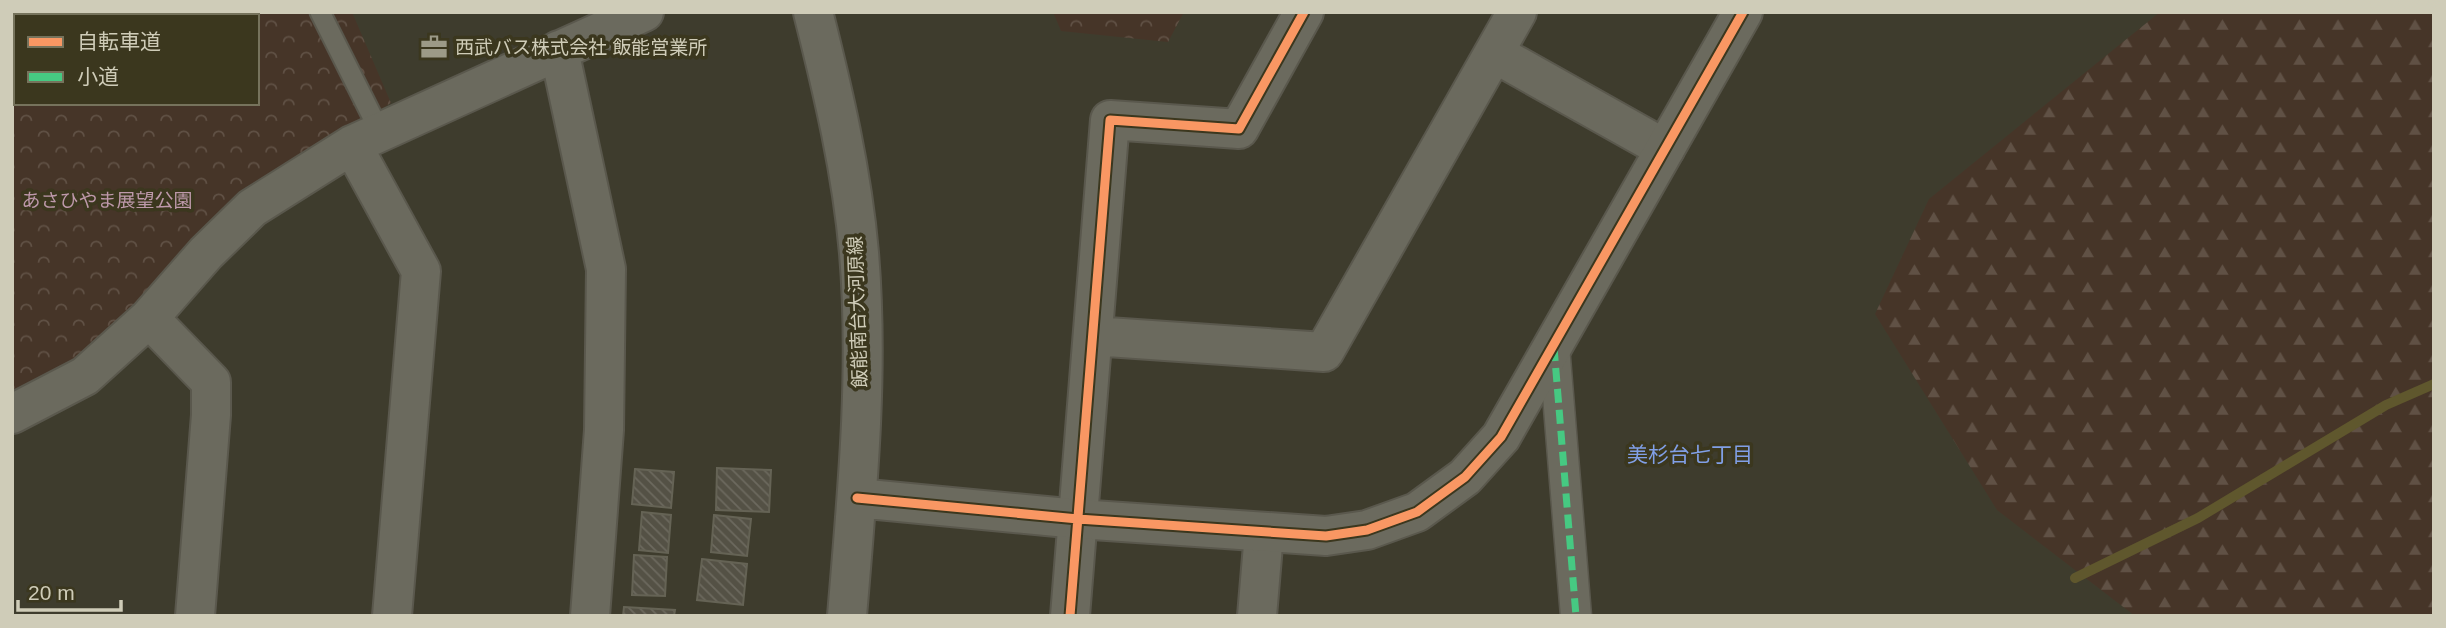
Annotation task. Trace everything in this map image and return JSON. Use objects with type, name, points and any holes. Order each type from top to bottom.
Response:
[{"type":"street","points":[[12,414],[85,376],[149,318],[206,253],[252,208],[366,138],[644,12]]},
{"type":"street","name":"飯能南台大河原線","points":[[813,12],[843,143],[859,254],[861,361],[856,498],[847,616]]},
{"type":"street","points":[[1070,616],[1110,120],[1239,129],[1304,12]]},
{"type":"street","points":[[1093,336],[1324,352],[1517,12]]},
{"type":"street","points":[[856,498],[1078,519],[1326,536],[1367,530],[1417,512],[1465,477],[1501,437],[1743,12]]},
{"type":"street","points":[[559,50],[606,269],[604,430],[590,616]]},
{"type":"street","points":[[1494,53],[1665,149]]},
{"type":"street","points":[[366,138],[421,271],[391,616]]},
{"type":"street","points":[[149,318],[211,382],[211,415],[195,616]]},
{"type":"street","points":[[1554,346],[1576,616]]},
{"type":"street","points":[[1257,616],[1264,533]]},
{"type":"lane","points":[[320,12],[366,138]]},
{"type":"green space","name":"あさひやま展望公園","points":[[12,12],[352,12],[391,103],[279,172],[87,355],[12,397]]},
{"type":"green space","points":[[1053,12],[1184,12],[1168,42],[1061,31]]},
{"type":"green space","points":[[2160,12],[2434,12],[2434,616],[2135,616],[1997,510],[1875,314],[1929,199]]},
{"type":"building","points":[[221,12],[254,12],[254,14]]},
{"type":"building","points":[[717,468],[771,470],[769,512],[716,510]]},
{"type":"building","points":[[635,469],[674,472],[671,508],[632,504]]},
{"type":"building","points":[[642,512],[671,515],[668,553],[639,550]]},
{"type":"building","points":[[714,515],[751,519],[747,556],[711,552]]},
{"type":"building","points":[[634,555],[667,557],[665,596],[632,595]]},
{"type":"building","points":[[702,559],[747,564],[743,605],[697,600]]},
{"type":"building","points":[[624,607],[675,610],[674,616],[623,616]]},
{"type":"waterway","points":[[2075,578],[2198,518],[2386,405],[2434,384]]},
{"type":"marked path","points":[[1554,347],[1576,616]]},
{"type":"cycle path","points":[[1070,616],[1110,120],[1239,129],[1304,12]]},
{"type":"cycle path","points":[[857,498],[1078,519],[1326,536],[1367,530],[1417,512],[1465,477],[1501,437],[1743,12]]},
{"type":"place","name":"西武バス株式会社 飯能営業所","points":[[434,47]]},
{"type":"district","name":"美杉台七丁目","points":[[1690,455]]}]
